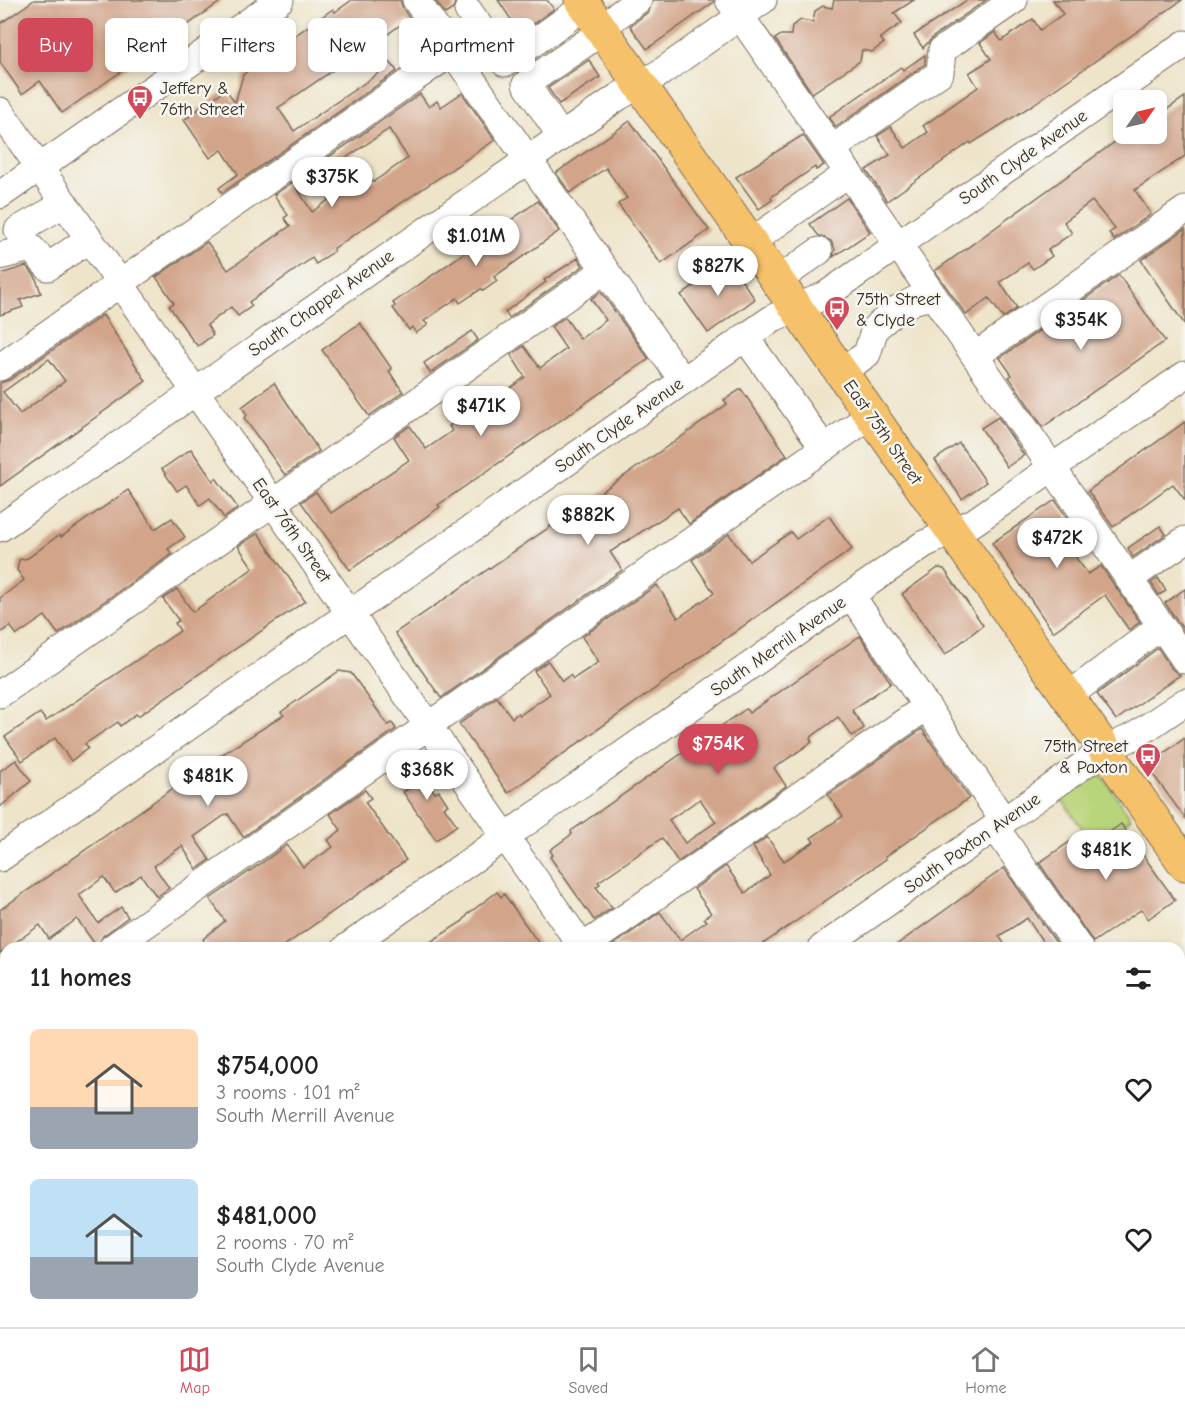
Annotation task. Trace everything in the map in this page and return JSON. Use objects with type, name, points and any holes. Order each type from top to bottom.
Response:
[{"type":"main road","name":"East 75th Street","points":[[593,16],[1185,864]]},
{"type":"street","points":[[0,195],[280,0]]},
{"type":"street","points":[[416,0],[428,18]]},
{"type":"street","points":[[468,10],[505,63],[593,16],[639,0]]},
{"type":"street","name":"South Chappel Avenue","points":[[0,528],[527,159],[660,73],[735,8],[763,0]]},
{"type":"street","points":[[832,148],[940,74],[942,50],[1014,0]]},
{"type":"street","points":[[735,8],[1185,660]]},
{"type":"street","points":[[561,136],[526,84],[593,16]]},
{"type":"street","name":"South Clyde Avenue","points":[[0,858],[745,337],[773,318],[826,295],[1185,44]]},
{"type":"street","points":[[0,367],[423,72]]},
{"type":"street","points":[[466,72],[683,381]]},
{"type":"street","name":"East 76th Street","points":[[0,111],[579,942]]},
{"type":"street","points":[[751,242],[840,179]]},
{"type":"street","points":[[0,256],[24,239],[64,204]]},
{"type":"street","points":[[0,206],[48,267],[89,239]]},
{"type":"street","points":[[975,356],[1185,210]]},
{"type":"street","points":[[777,280],[819,251]]},
{"type":"street","points":[[0,694],[605,270]]},
{"type":"street","points":[[841,372],[867,354],[875,328],[898,309],[915,300],[933,296]]},
{"type":"street","points":[[745,337],[824,448]]},
{"type":"street","name":"South Merrill Avenue","points":[[355,942],[924,544],[974,522],[1185,375]]},
{"type":"street","points":[[121,942],[871,415]]},
{"type":"street","points":[[1129,579],[1185,540]]},
{"type":"street","points":[[851,595],[926,707],[1069,942]]},
{"type":"street","points":[[1068,696],[1161,626]]},
{"type":"street","name":"South Paxton Avenue","points":[[831,942],[1105,750],[1136,735],[1185,702]]},
{"type":"street","points":[[592,942],[926,707]]},
{"type":"green space","points":[[1094,774],[1104,778],[1131,818],[1093,844],[1060,797]]},
{"type":"building","points":[[34,0],[223,0],[188,25],[188,18],[105,18],[105,72],[120,72],[62,113],[40,81],[22,94],[0,62],[0,24]]},
{"type":"building","points":[[352,0],[400,0],[409,18],[399,18],[399,26],[387,35],[387,18],[320,18],[333,9],[335,12]]},
{"type":"building","points":[[435,0],[456,0],[453,9],[445,14]]},
{"type":"building","points":[[498,0],[547,0],[554,9],[535,22],[535,18],[510,18]]},
{"type":"building","points":[[653,0],[713,0],[714,2],[647,49],[630,26],[648,12]]},
{"type":"building","points":[[834,0],[914,0],[894,13],[902,23],[880,38],[884,43],[872,52],[862,50],[860,61],[812,93],[775,39],[781,35],[791,35],[792,26],[801,20],[813,22],[815,11],[823,6],[832,8]]},
{"type":"building","points":[[967,0],[986,0],[933,37],[923,48],[914,35]]},
{"type":"building","points":[[1053,0],[1182,0],[1031,106],[971,144],[970,142],[887,201],[866,170],[890,155],[877,136],[891,127],[905,148],[928,132],[923,126],[978,87],[969,73],[991,59],[980,43],[995,32],[1001,41],[1033,19],[1040,30],[1063,14]]},
{"type":"building","points":[[308,26],[308,72],[330,72],[278,108],[294,131],[378,72],[387,72],[387,64],[390,62],[397,71],[222,193],[219,188],[238,174],[222,150],[210,158],[184,120],[226,89],[235,103],[243,75],[246,72],[296,72],[296,35]]},
{"type":"building","points":[[925,55],[925,64],[836,127],[829,117],[901,67],[903,70]]},
{"type":"building","points":[[589,60],[600,77],[559,104],[548,88]]},
{"type":"building","points":[[462,93],[495,140],[333,249],[334,251],[316,264],[312,258],[249,302],[252,306],[238,316],[231,307],[207,325],[213,335],[198,346],[193,341],[169,306],[174,303],[156,277],[207,242],[228,270],[290,226],[284,218],[288,215],[274,195],[293,182],[312,212],[342,190],[322,162],[420,94],[429,107],[437,101],[441,107]],"holes":[[[389,129],[408,158],[373,182],[369,176],[359,183],[343,160]]]},
{"type":"building","points":[[1185,97],[1185,156],[1135,190],[1151,214],[1114,240],[1109,233],[1115,229],[1092,201],[1064,222],[1072,233],[1048,250],[1052,256],[1033,269],[1028,263],[1000,282],[1017,308],[1003,318],[989,298],[966,315],[935,271],[1113,143],[1167,144],[1167,109]]},
{"type":"building","points":[[630,121],[709,230],[661,264],[618,204],[627,198],[606,168],[570,193],[556,173]]},
{"type":"building","points":[[803,135],[824,165],[816,170],[815,167],[771,197],[772,200],[759,209],[736,177]]},
{"type":"building","points":[[847,198],[870,232],[833,257],[835,249],[831,241],[818,235],[810,224]]},
{"type":"building","points":[[538,201],[559,231],[494,277],[497,281],[483,291],[481,289],[460,303],[457,298],[424,321],[428,325],[416,333],[412,327],[409,330],[393,308],[395,306],[393,303]]},
{"type":"building","points":[[1185,229],[1185,325],[1141,260]]},
{"type":"building","points":[[578,258],[583,266],[509,318],[505,312],[546,282],[544,280]]},
{"type":"building","points":[[728,261],[755,299],[708,333],[681,295]]},
{"type":"building","points":[[26,266],[35,276],[41,293],[20,300],[23,307],[0,315],[0,274]]},
{"type":"building","points":[[1119,275],[1165,341],[1043,427],[1009,377],[1012,375],[1000,358]]},
{"type":"building","points":[[601,292],[649,359],[438,505],[440,507],[350,570],[301,502],[316,492],[331,513],[409,460],[394,437],[410,426],[426,449],[452,431],[449,426],[466,414],[453,396],[466,387],[482,409],[525,377],[511,355],[524,346],[540,368],[566,349],[551,327],[565,317],[580,339],[606,320],[591,299]]},
{"type":"building","points":[[103,315],[146,381],[0,486],[0,383],[9,380]],"holes":[[[49,359],[65,381],[20,414],[3,392]]]},
{"type":"building","points":[[360,323],[392,369],[389,371],[403,392],[369,416],[322,350]]},
{"type":"building","points":[[472,331],[478,340],[430,373],[424,363]]},
{"type":"building","points":[[274,383],[319,451],[285,475],[244,418],[247,415],[242,407]]},
{"type":"building","points":[[741,389],[787,455],[689,524],[678,508],[610,552],[622,570],[441,698],[395,633],[687,433],[727,404],[724,400]]},
{"type":"building","points":[[998,417],[1024,455],[1007,467],[981,428]]},
{"type":"building","points":[[1185,422],[1185,500],[1173,484],[1113,527],[1088,491]]},
{"type":"building","points":[[959,443],[986,482],[962,499],[935,460]]},
{"type":"building","points":[[191,449],[213,481],[216,478],[238,508],[224,518],[210,498],[200,505],[186,485],[177,491],[162,469]]},
{"type":"building","points":[[128,490],[155,529],[172,518],[185,537],[168,549],[172,554],[58,634],[45,616],[17,635],[10,626],[0,633],[0,598],[24,580],[17,570],[19,560],[28,558],[59,535],[61,537]]},
{"type":"building","points":[[1055,500],[1087,546],[1074,555],[1088,574],[1101,566],[1140,622],[1129,630],[1105,595],[1053,632],[992,543]]},
{"type":"building","points":[[829,516],[852,549],[508,793],[459,724],[497,697],[512,718],[550,694],[534,671],[548,661],[562,681],[570,675],[573,679],[599,662],[582,637],[657,585],[678,618],[714,593],[692,560],[729,534],[749,561],[791,532],[796,539]]},
{"type":"building","points":[[1160,526],[1166,534],[1133,557],[1128,548]]},
{"type":"building","points":[[258,533],[305,601],[138,716],[136,714],[120,726],[118,722],[85,744],[88,748],[71,761],[55,738],[22,761],[5,737],[40,713],[46,721],[180,631],[175,623],[179,621],[163,599],[177,589],[193,612],[253,568],[238,546]]},
{"type":"building","points":[[938,568],[944,569],[983,625],[945,655],[902,594]]},
{"type":"building","points":[[1158,578],[1166,591],[1159,595],[1151,583]]},
{"type":"building","points":[[1185,589],[1185,632],[1165,603]]},
{"type":"building","points":[[860,636],[891,683],[852,710],[864,728],[852,736],[838,717],[810,738],[812,742],[774,768],[786,786],[678,862],[662,838],[598,882],[600,884],[596,887],[612,908],[594,920],[550,857],[553,855],[550,850],[572,834],[571,831],[746,709],[749,713]],"holes":[[[700,799],[716,822],[685,843],[669,820]]]},
{"type":"building","points":[[1158,648],[1172,669],[1180,675],[1116,720],[1097,694]]},
{"type":"building","points":[[339,671],[351,673],[388,725],[392,723],[396,729],[243,837],[228,814],[225,815],[194,837],[210,860],[197,869],[182,846],[154,866],[169,888],[157,897],[141,875],[115,893],[104,877],[79,895],[98,923],[121,907],[128,917],[103,936],[100,942],[93,942],[77,919],[49,939],[40,925],[16,942],[0,942],[0,910],[213,760],[284,715],[281,712]]},
{"type":"building","points":[[922,729],[969,798],[885,857],[886,859],[766,942],[618,942],[660,912],[680,940],[707,921],[704,918],[711,913],[694,889],[726,866],[745,893],[770,875],[753,847],[767,837],[784,861],[814,842],[811,838],[843,816],[828,795]]},
{"type":"building","points":[[1185,738],[1185,818],[1149,769],[1150,763]]},
{"type":"building","points":[[413,756],[418,764],[416,766],[435,793],[439,791],[448,805],[444,807],[457,825],[436,840],[403,792],[413,786],[399,766]]},
{"type":"building","points":[[16,760],[31,781],[0,807],[0,771]]},
{"type":"building","points":[[365,790],[371,798],[365,802],[406,860],[290,942],[205,942],[203,939],[225,921],[210,899],[287,845],[303,867],[333,847],[328,840],[341,830],[330,814]]},
{"type":"building","points":[[1121,824],[1175,900],[1148,919],[1142,909],[1093,942],[1039,863],[1084,832],[1093,844]]},
{"type":"building","points":[[1004,868],[1056,942],[1043,942],[1027,918],[999,936],[1003,942],[900,942]]},
{"type":"building","points":[[497,892],[501,897],[504,894],[538,942],[430,942],[463,921],[469,913]]},
{"type":"place","name":"Jeffery & 76th Street","points":[[140,121]]},
{"type":"place","name":"75th Street & Clyde","points":[[837,332]]},
{"type":"place","name":"75th Street & Paxton","points":[[1148,779]]}]
